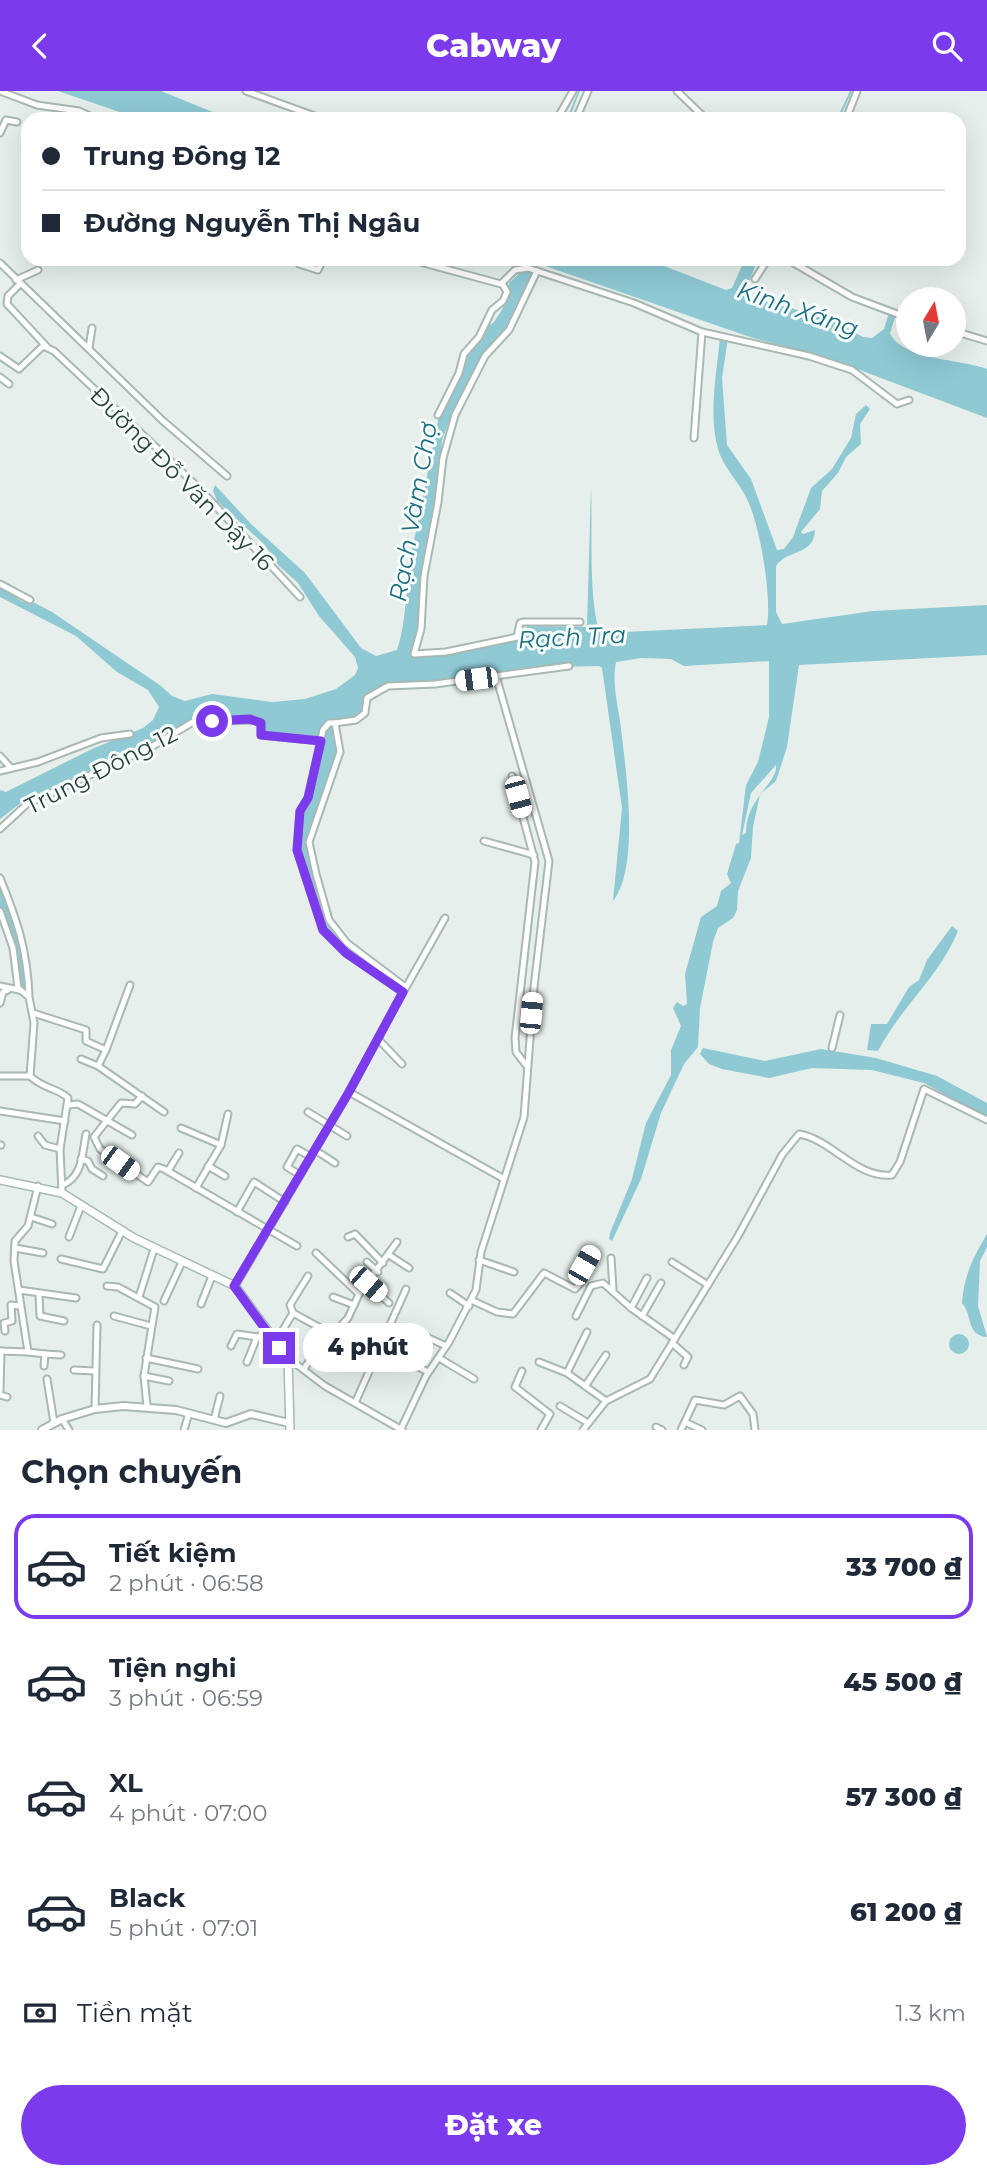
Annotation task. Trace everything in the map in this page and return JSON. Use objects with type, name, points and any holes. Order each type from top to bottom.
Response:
[{"type":"main road","points":[[0,1180],[62,1189],[81,1206],[122,1231],[234,1286],[288,1358],[289,1427]]},
{"type":"street","points":[[0,91],[37,105],[81,112]]},
{"type":"street","points":[[246,91],[304,112]]},
{"type":"street","points":[[561,112],[573,91]]},
{"type":"street","points":[[579,112],[588,91]]},
{"type":"street","points":[[677,91],[699,112]]},
{"type":"street","points":[[849,112],[857,91]]},
{"type":"street","points":[[0,133],[6,120],[17,122]]},
{"type":"street","points":[[0,263],[162,420],[227,476]]},
{"type":"street","points":[[431,266],[466,277],[502,283]]},
{"type":"street","points":[[755,279],[763,266]]},
{"type":"street","points":[[799,266],[852,297],[896,314]]},
{"type":"street","points":[[502,283],[515,271],[526,268],[537,271],[634,303],[702,333],[809,356],[863,376],[897,404],[909,400]]},
{"type":"street","points":[[18,282],[38,270]]},
{"type":"street","points":[[537,271],[509,330],[488,351],[455,415],[444,453],[439,502],[424,576],[421,629],[414,654],[446,652],[517,637],[520,622],[580,622]]},
{"type":"street","name":"Đường Đỗ Văn Dậy 16","points":[[18,282],[8,296],[7,304],[47,347],[198,487],[300,597]]},
{"type":"street","points":[[438,415],[459,373],[464,354],[480,337],[492,310],[503,301],[507,292],[502,283]]},
{"type":"street","points":[[89,348],[92,328]]},
{"type":"street","points":[[694,438],[702,333]]},
{"type":"street","points":[[966,335],[987,341]]},
{"type":"street","points":[[0,356],[19,369],[43,346],[47,347]]},
{"type":"street","points":[[0,377],[9,384]]},
{"type":"street","points":[[0,584],[30,600]]},
{"type":"street","points":[[404,990],[346,953],[323,930],[297,850],[300,811],[308,798],[325,724],[356,720],[365,713],[367,698],[388,686],[569,666]]},
{"type":"street","points":[[288,1358],[401,1430],[428,1372],[439,1358],[476,1290],[479,1260],[524,1117],[524,1080],[549,861],[496,676]]},
{"type":"street","name":"Trung Đông 12","points":[[0,829],[27,804],[153,746],[193,722],[253,719],[261,723],[261,735],[321,741]]},
{"type":"street","points":[[335,723],[340,752],[309,842],[316,874],[329,920],[347,943],[404,990]]},
{"type":"street","points":[[0,771],[38,761],[101,738],[130,734]]},
{"type":"street","points":[[0,756],[10,767]]},
{"type":"street","points":[[512,776],[534,855],[534,882],[514,1038],[516,1052],[526,1065]]},
{"type":"street","points":[[484,841],[534,855]]},
{"type":"street","points":[[0,878],[11,901],[26,951],[33,1013],[30,1076]]},
{"type":"street","points":[[0,911],[13,948],[19,990]]},
{"type":"street","points":[[234,1286],[349,1092],[445,918]]},
{"type":"street","points":[[98,1066],[130,985]]},
{"type":"street","points":[[0,986],[29,995]]},
{"type":"street","points":[[0,1003],[3,992],[8,989]]},
{"type":"street","points":[[33,1013],[86,1030],[86,1041],[106,1050]]},
{"type":"street","points":[[832,1048],[840,1015]]},
{"type":"street","points":[[379,1039],[402,1064]]},
{"type":"street","points":[[81,1059],[98,1066],[164,1112]]},
{"type":"street","points":[[0,1076],[30,1076],[41,1087],[67,1096],[68,1105],[60,1149],[62,1189]]},
{"type":"street","points":[[583,1430],[606,1401],[650,1379],[738,1236],[782,1155],[799,1134],[809,1136],[852,1162],[884,1176],[892,1175],[900,1162],[924,1089],[987,1120]]},
{"type":"street","points":[[349,1092],[504,1179]]},
{"type":"street","points":[[142,1096],[135,1104],[121,1103],[94,1137],[100,1149],[148,1182],[158,1167],[168,1171],[297,1247]]},
{"type":"street","points":[[68,1105],[78,1104],[109,1119],[132,1135]]},
{"type":"street","points":[[0,1111],[65,1121]]},
{"type":"street","points":[[308,1112],[347,1136]]},
{"type":"street","points":[[196,1188],[221,1145],[228,1114]]},
{"type":"street","points":[[181,1128],[221,1145]]},
{"type":"street","points":[[62,1189],[74,1180],[86,1134]]},
{"type":"street","points":[[38,1136],[44,1145],[60,1149]]},
{"type":"street","points":[[300,1175],[287,1167],[294,1150],[311,1157]]},
{"type":"street","points":[[315,1150],[334,1163]]},
{"type":"street","points":[[168,1171],[179,1153]]},
{"type":"street","points":[[81,1159],[88,1161],[92,1169],[103,1177]]},
{"type":"street","points":[[208,1166],[225,1176]]},
{"type":"street","points":[[237,1212],[254,1182],[285,1202]]},
{"type":"street","points":[[28,1352],[20,1306],[15,1248],[18,1236],[28,1226],[38,1187]]},
{"type":"street","points":[[69,1237],[81,1206]]},
{"type":"street","points":[[31,1217],[52,1224]]},
{"type":"street","points":[[28,1226],[35,1228]]},
{"type":"street","points":[[61,1259],[103,1269],[122,1231]]},
{"type":"street","points":[[348,1237],[355,1234],[383,1263]]},
{"type":"street","points":[[308,1276],[290,1305],[293,1313],[327,1331],[335,1332],[348,1318],[359,1294],[378,1272],[397,1242]]},
{"type":"street","points":[[15,1248],[43,1252]]},
{"type":"street","points":[[139,1297],[154,1249]]},
{"type":"street","points":[[450,1293],[497,1313],[513,1314],[544,1273],[575,1289],[584,1277],[581,1271],[593,1251]]},
{"type":"street","points":[[316,1253],[359,1294]]},
{"type":"street","points":[[389,1255],[410,1268]]},
{"type":"street","points":[[611,1258],[614,1289]]},
{"type":"street","points":[[479,1260],[514,1272]]},
{"type":"street","points":[[164,1301],[181,1262]]},
{"type":"street","points":[[367,1262],[378,1272]]},
{"type":"street","points":[[673,1262],[708,1285]]},
{"type":"street","points":[[201,1304],[212,1276]]},
{"type":"street","points":[[631,1308],[647,1278]]},
{"type":"street","points":[[576,1316],[591,1286],[603,1283],[614,1289],[631,1308],[673,1341],[688,1357],[684,1365]]},
{"type":"street","points":[[642,1316],[661,1283]]},
{"type":"street","points":[[368,1284],[389,1303]]},
{"type":"street","points":[[107,1286],[118,1287],[155,1307],[144,1376],[147,1406]]},
{"type":"street","points":[[355,1403],[406,1289]]},
{"type":"street","points":[[19,1290],[76,1298]]},
{"type":"street","points":[[39,1294],[40,1317],[64,1321]]},
{"type":"street","points":[[333,1297],[354,1305]]},
{"type":"street","points":[[5,1331],[4,1323],[12,1321],[11,1305],[20,1306]]},
{"type":"street","points":[[275,1343],[293,1313]]},
{"type":"street","points":[[114,1316],[151,1326]]},
{"type":"street","points":[[95,1409],[97,1325]]},
{"type":"street","points":[[567,1373],[587,1332]]},
{"type":"street","points":[[231,1346],[237,1334],[257,1337],[267,1333]]},
{"type":"street","points":[[418,1333],[446,1346]]},
{"type":"street","points":[[247,1362],[257,1337]]},
{"type":"street","points":[[304,1369],[321,1342]]},
{"type":"street","points":[[2,1394],[0,1351],[61,1355]]},
{"type":"street","points":[[44,1366],[45,1354]]},
{"type":"street","points":[[586,1385],[606,1355]]},
{"type":"street","points":[[146,1358],[198,1369]]},
{"type":"street","points":[[439,1358],[474,1378]]},
{"type":"street","points":[[407,1361],[428,1372]]},
{"type":"street","points":[[539,1362],[567,1373],[606,1401]]},
{"type":"street","points":[[74,1370],[94,1371]]},
{"type":"street","points":[[522,1371],[515,1387],[550,1414],[541,1430]]},
{"type":"street","points":[[144,1376],[169,1381]]},
{"type":"street","points":[[47,1379],[54,1423]]},
{"type":"street","points":[[214,1420],[220,1396]]},
{"type":"street","points":[[681,1430],[698,1399],[724,1405],[740,1397],[753,1414],[755,1430]]},
{"type":"street","points":[[43,1430],[62,1419],[95,1409],[147,1406],[230,1423],[251,1414],[268,1416],[289,1427]]},
{"type":"street","points":[[560,1406],[588,1423]]},
{"type":"street","points":[[185,1430],[189,1413]]},
{"type":"street","points":[[62,1419],[69,1430]]},
{"type":"street","points":[[685,1422],[702,1430]]},
{"type":"water","points":[[58,91],[161,91],[213,112],[120,112]]},
{"type":"water","points":[[545,266],[664,266],[726,290],[732,288],[742,266],[755,266],[745,292],[751,298],[829,318],[863,337],[872,338],[884,329],[889,313],[896,314],[890,333],[896,341],[896,357],[933,357],[987,369],[987,418],[836,361],[750,337]]},
{"type":"water","name":"Rạch Tra","points":[[524,269],[533,273],[503,337],[481,357],[453,411],[442,440],[438,484],[423,558],[420,612],[413,656],[447,653],[520,636],[527,626],[587,627],[591,488],[593,589],[598,626],[603,637],[611,639],[624,632],[767,625],[766,580],[752,511],[720,456],[715,436],[714,393],[720,337],[728,338],[722,378],[727,445],[751,479],[777,550],[784,549],[793,537],[811,488],[832,469],[851,438],[856,414],[866,405],[870,409],[860,424],[861,444],[846,457],[838,473],[822,491],[820,509],[801,532],[803,534],[815,530],[810,544],[776,566],[776,612],[782,624],[873,611],[987,605],[987,655],[799,665],[787,747],[776,781],[762,793],[776,771],[776,765],[751,793],[742,835],[746,833],[747,821],[760,796],[753,827],[751,858],[738,891],[737,910],[733,918],[718,928],[713,942],[700,1008],[698,1047],[684,1064],[661,1113],[641,1179],[612,1241],[609,1239],[610,1233],[632,1179],[646,1123],[671,1075],[671,1050],[681,1026],[673,1008],[677,1002],[683,1006],[687,1004],[685,974],[701,917],[717,906],[721,891],[731,883],[727,874],[736,844],[739,843],[746,785],[758,762],[769,717],[769,661],[684,666],[671,659],[641,658],[616,662],[615,684],[627,788],[629,840],[622,885],[613,901],[622,808],[602,668],[599,666],[524,668],[451,680],[390,683],[366,695],[365,706],[357,716],[325,722],[318,738],[263,733],[261,721],[254,717],[201,718],[184,723],[148,744],[26,799],[0,819],[0,790],[6,792],[92,749],[143,728],[153,720],[159,707],[148,690],[117,672],[76,636],[0,597],[0,587],[23,602],[35,603],[52,612],[172,696],[185,701],[212,694],[272,702],[305,699],[336,689],[355,675],[358,668],[355,657],[319,616],[298,583],[279,566],[264,544],[217,501],[213,491],[215,485],[252,525],[305,573],[361,648],[376,656],[397,650],[411,555],[439,416],[468,352],[483,338],[487,327],[494,322],[503,308],[509,283]]},
{"type":"water","points":[[327,725],[334,725],[338,745],[337,758],[310,827],[308,844],[335,932],[403,986],[402,989],[347,953],[323,927],[298,847],[302,813]]},
{"type":"water","points":[[0,886],[18,923],[26,952],[28,966],[25,992],[21,990],[12,936],[0,907]]},
{"type":"water","points":[[952,926],[958,931],[941,963],[878,1051],[867,1050],[871,1024],[887,1024],[909,987],[919,980],[927,960]]},
{"type":"water","points":[[703,1048],[765,1061],[821,1049],[876,1058],[937,1076],[987,1103],[987,1118],[924,1083],[872,1070],[812,1068],[769,1078],[709,1064],[700,1054]]},
{"type":"water","points":[[987,1234],[987,1247],[980,1261],[978,1306],[987,1337],[973,1329],[962,1303],[970,1267]]},
{"type":"water","points":[[955,1334],[963,1334],[969,1344],[963,1354],[955,1354],[949,1348],[949,1340]]},
{"type":"waterway","points":[[571,112],[579,91]]},
{"type":"waterway","points":[[841,112],[851,91]]},
{"type":"route","points":[[212,721],[253,719],[261,723],[261,735],[321,741],[308,798],[300,811],[296,843],[323,930],[346,953],[403,992],[349,1092],[234,1286],[279,1348]]},
{"type":"water label","name":"Kinh Xáng","points":[[798,309]]},
{"type":"water label","name":"Rạch Vàm Chợ","points":[[413,512]]}]
